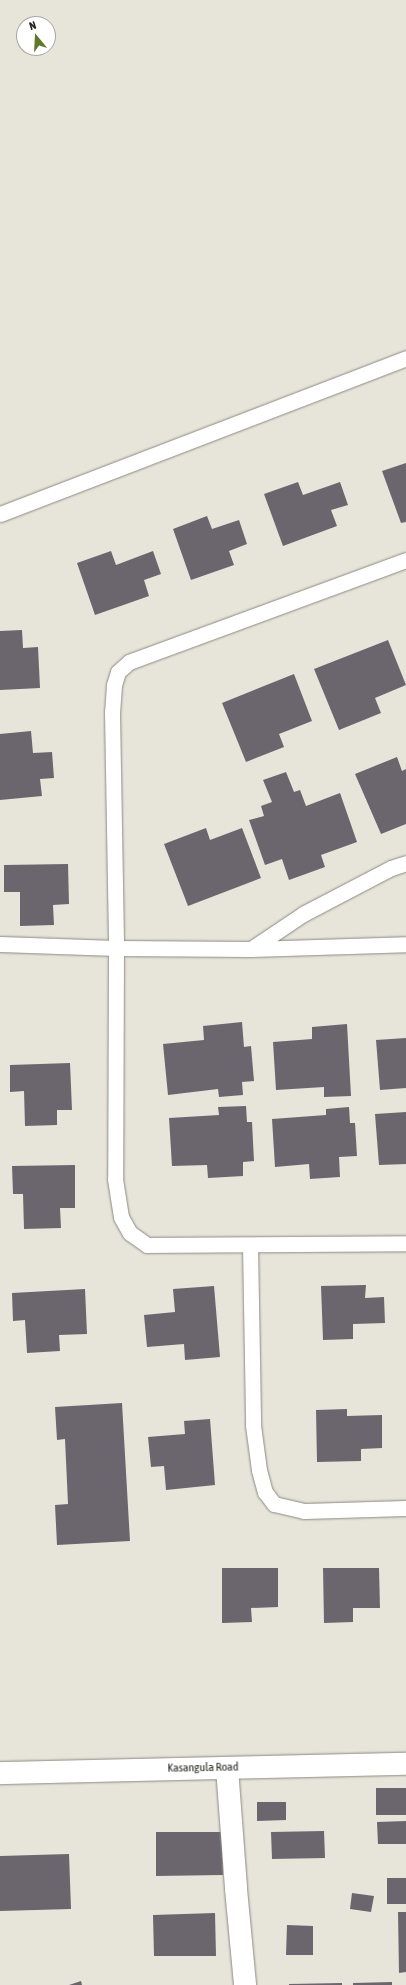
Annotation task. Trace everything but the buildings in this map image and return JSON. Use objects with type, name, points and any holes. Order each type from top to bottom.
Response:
[{"type":"main road","name":"Kasangula Road","points":[[0,1773],[406,1764]]},
{"type":"main road","points":[[227,1768],[245,1985]]},
{"type":"lane","points":[[0,514],[406,358]]},
{"type":"lane","points":[[406,560],[129,662],[118,672],[114,685],[112,712],[116,948],[115,1179],[121,1217],[130,1233],[147,1245],[406,1243]]},
{"type":"lane","points":[[251,948],[303,914],[391,868],[406,863]]},
{"type":"lane","points":[[0,944],[116,948],[251,948],[406,944]]},
{"type":"lane","points":[[250,1245],[253,1425],[259,1470],[265,1492],[274,1504],[304,1512],[406,1508]]}]
